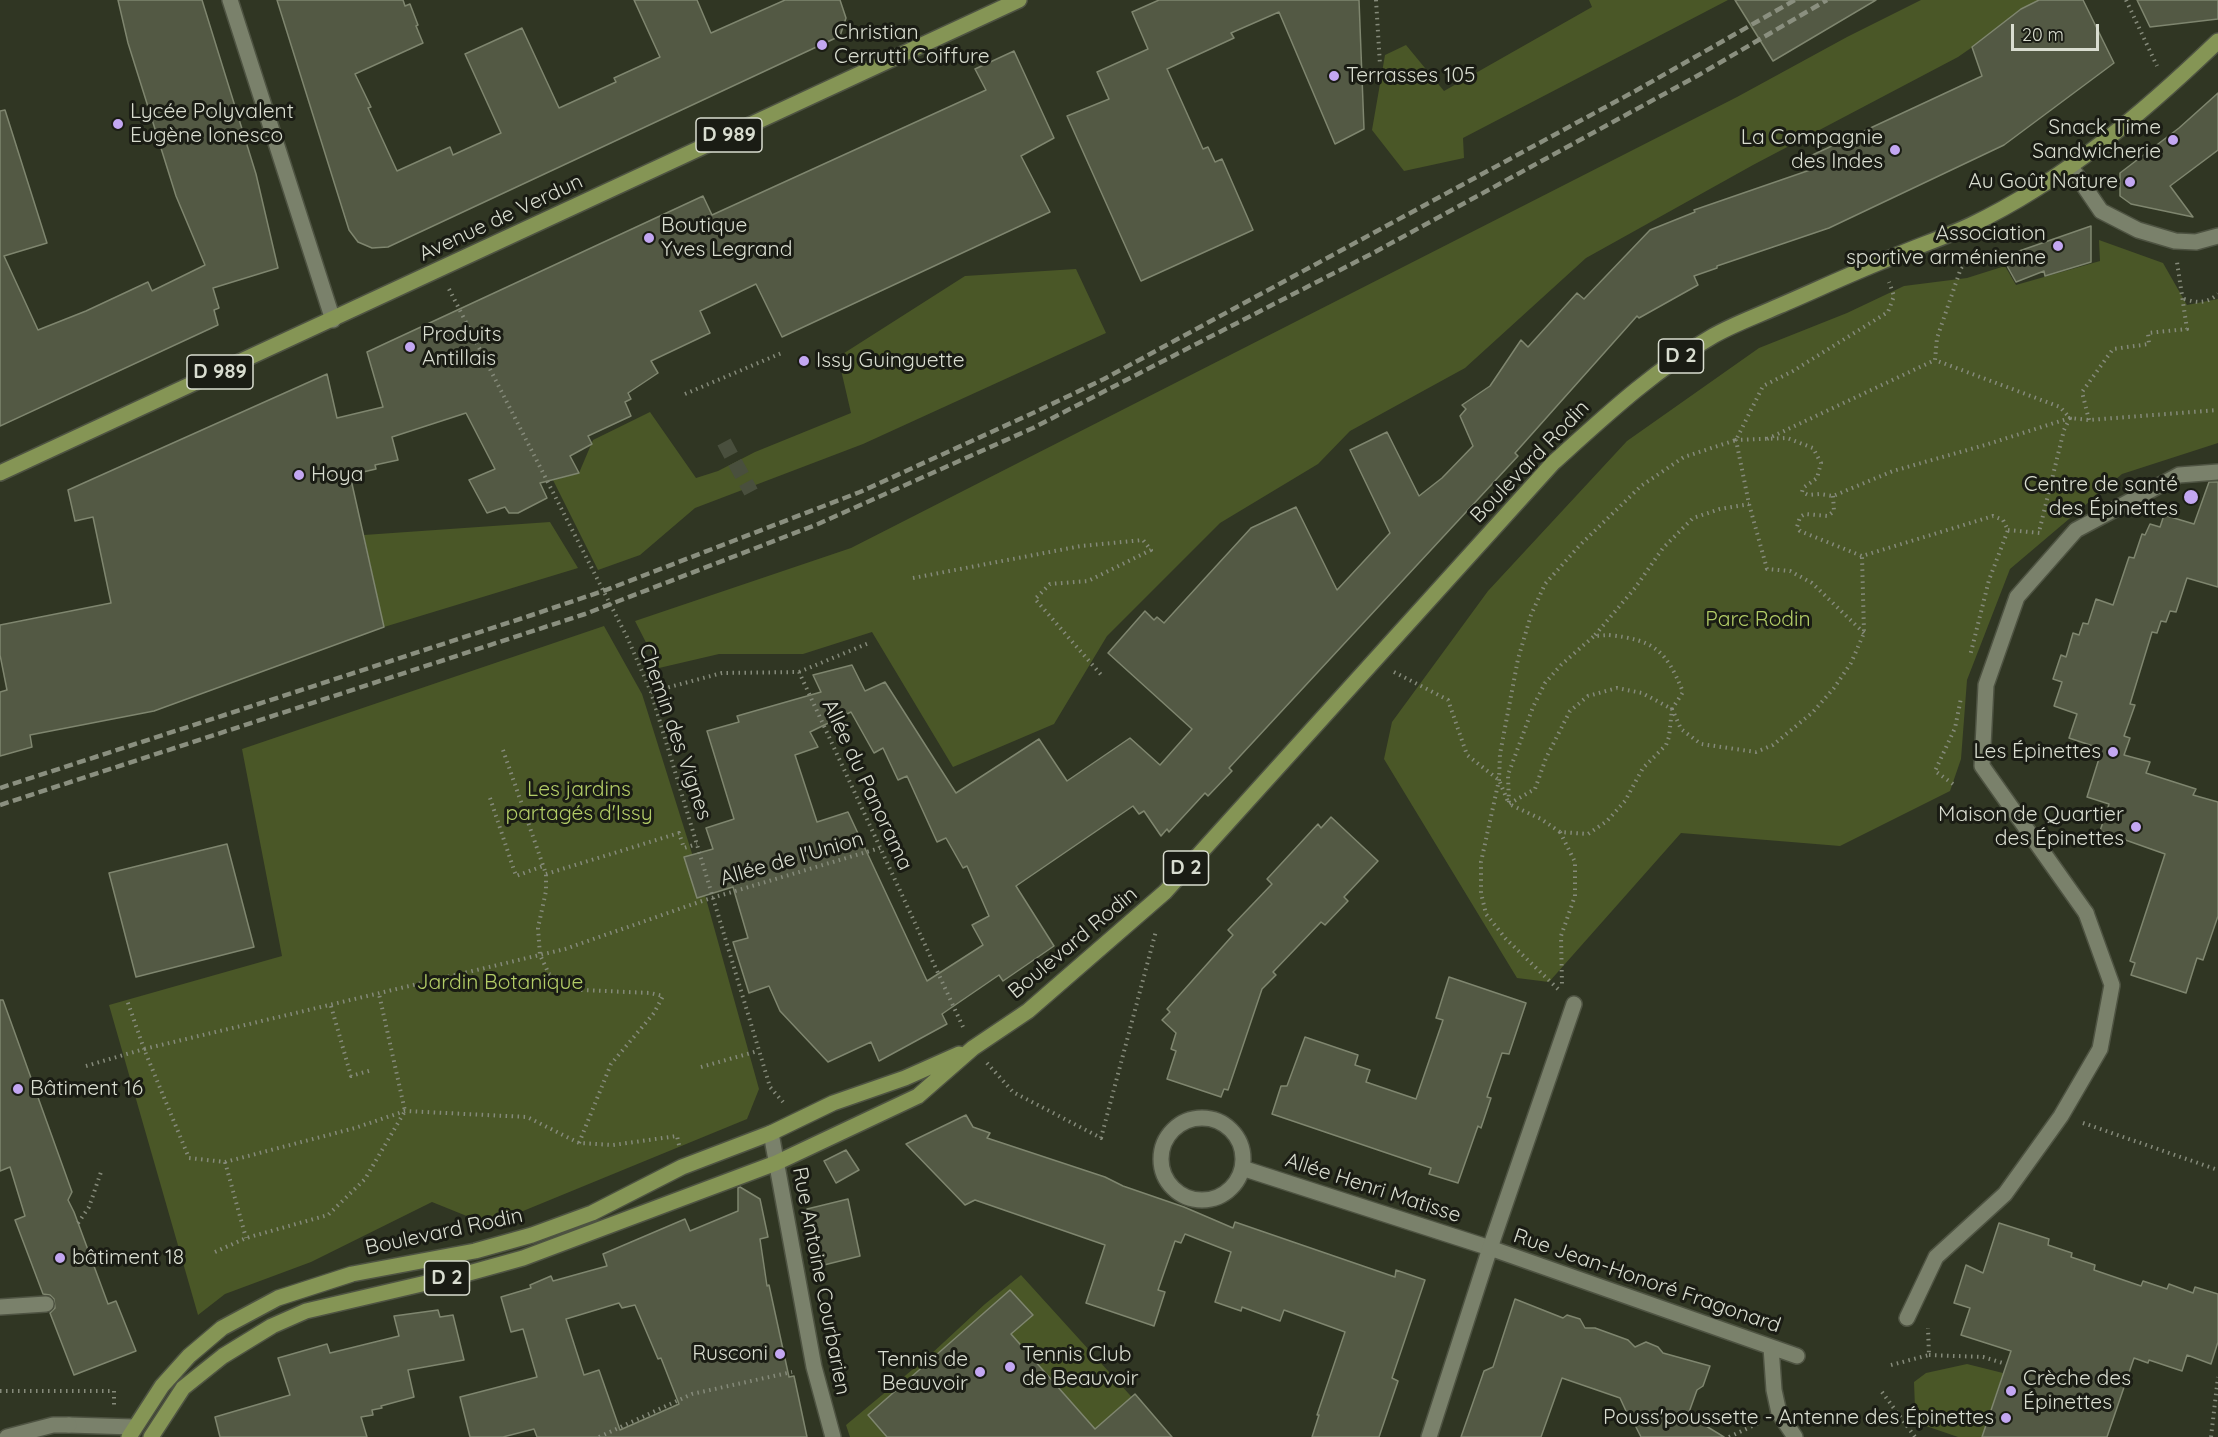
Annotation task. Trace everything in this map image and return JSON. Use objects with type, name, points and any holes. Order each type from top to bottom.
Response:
[{"type":"main road","name":"Avenue de Verdun","points":[[0,473],[1019,0]]},
{"type":"main road","name":"Boulevard Rodin","points":[[151,1437],[183,1388],[205,1369],[272,1326],[306,1311],[523,1258],[776,1163],[918,1095],[973,1048],[1028,1011],[1166,892],[1553,462],[1614,407],[1659,371],[1714,335],[1971,225],[2071,166],[2172,86],[2218,41]]},
{"type":"main road","name":"Boulevard Rodin","points":[[131,1432],[162,1386],[189,1356],[222,1328],[262,1305],[305,1288],[352,1274],[475,1251],[532,1235],[592,1213],[681,1167],[771,1132],[833,1103],[905,1078],[973,1048]]},
{"type":"street","points":[[230,0],[333,320]]},
{"type":"street","points":[[2071,166],[2101,211],[2138,230],[2175,241],[2196,242],[2218,236]]},
{"type":"street","points":[[1907,1318],[1936,1257],[2005,1194],[2061,1116],[2100,1049],[2112,985],[2086,913],[1982,766],[1986,685],[2017,597],[2076,530],[2179,475],[2218,472]]},
{"type":"street","name":"Rue Jean-Honoré Fragonard","points":[[1574,1004],[1490,1248],[1797,1356]]},
{"type":"street","points":[[1205,1118],[1218,1121],[1230,1129],[1239,1140],[1243,1154],[1242,1168],[1237,1182],[1217,1198],[1204,1201],[1191,1199],[1179,1194],[1162,1173],[1160,1160],[1162,1147],[1168,1135],[1190,1119],[1205,1118]]},
{"type":"street","name":"Rue Antoine Courbarien","points":[[771,1132],[814,1367],[833,1437]]},
{"type":"street","name":"Allée Henri Matisse","points":[[1242,1168],[1490,1248]]},
{"type":"street","points":[[1429,1437],[1490,1248]]},
{"type":"street","points":[[0,1307],[46,1304]]},
{"type":"street","points":[[1771,1347],[1774,1390],[1779,1413],[1795,1437]]},
{"type":"street","points":[[7,1437],[53,1425],[131,1432]]},
{"type":"path","points":[[1376,0],[1380,65]]},
{"type":"path","points":[[2126,0],[2150,53]]},
{"type":"path","points":[[1935,360],[1937,338],[1961,268],[1977,247],[1971,225]]},
{"type":"path","points":[[2089,420],[2082,392],[2113,349],[2149,344],[2148,333],[2187,329],[2175,241]]},
{"type":"path","points":[[1864,633],[1812,583],[1790,571],[1767,569],[1749,504],[1736,440],[1763,386],[1793,371],[1888,312],[1894,297],[1883,261]]},
{"type":"path","name":"Chemin des Vignes","points":[[439,270],[623,628],[651,692],[770,1087],[798,1119]]},
{"type":"path","points":[[2184,299],[2197,303],[2208,302],[2218,294]]},
{"type":"path","points":[[686,394],[784,352]]},
{"type":"path","points":[[1766,439],[1935,360],[2060,407],[2070,418]]},
{"type":"path","points":[[1375,662],[1448,700],[1467,755],[1499,780],[1509,804],[1541,819],[1560,832],[1575,862],[1575,896],[1561,936],[1563,993],[1506,939],[1486,914],[1481,893],[1481,862],[1499,780],[1500,754],[1518,659],[1531,615],[1545,584],[1580,544],[1641,486],[1684,457],[1736,440],[1787,438],[1813,448],[1821,462],[1817,478],[1803,488],[1802,492],[1808,495],[1833,496],[1893,471],[2070,418],[2089,420],[2218,410]]},
{"type":"path","points":[[2008,530],[2039,532],[2064,430],[2070,418]]},
{"type":"path","points":[[1833,496],[1834,512],[1828,516],[1805,514],[1800,517],[1797,527],[1800,531],[1862,556],[1993,516],[2003,520],[2008,530],[1989,580],[1968,665]]},
{"type":"path","points":[[1509,804],[1508,775],[1533,707],[1551,677],[1594,636],[1635,588],[1663,548],[1693,518],[1720,509],[1749,504]]},
{"type":"path","points":[[913,578],[1081,546],[1143,540],[1151,550],[1088,581],[1050,584],[1035,599],[1103,677]]},
{"type":"path","points":[[1509,804],[1535,789],[1546,758],[1570,711],[1588,696],[1617,688],[1642,693],[1672,709],[1681,729],[1701,744],[1756,752],[1773,745],[1813,712],[1834,688],[1851,663],[1864,633],[1862,556]]},
{"type":"path","points":[[1560,832],[1588,834],[1607,821],[1624,801],[1643,768],[1666,745],[1672,709],[1683,692],[1674,669],[1657,648],[1633,638],[1594,636]]},
{"type":"path","points":[[651,692],[722,673],[799,672],[869,643]]},
{"type":"path","name":"Allée du Panorama","points":[[799,672],[973,1048],[1013,1092],[1101,1138],[1166,892]]},
{"type":"path","points":[[1953,784],[1935,771],[1955,728],[1962,692]]},
{"type":"path","points":[[503,750],[546,874],[546,891],[538,927],[540,955],[549,974],[581,990],[650,993],[663,996],[654,1013],[611,1064],[579,1143]]},
{"type":"path","points":[[490,798],[516,876],[543,866]]},
{"type":"path","points":[[546,874],[679,833],[684,848],[697,844]]},
{"type":"path","name":"Allée de l'Union","points":[[86,1066],[144,1049],[565,949],[713,897],[880,848]]},
{"type":"path","points":[[214,1252],[246,1238],[328,1215],[365,1179],[405,1111],[379,994]]},
{"type":"path","points":[[128,1000],[144,1049],[189,1158],[225,1162],[355,1128],[405,1111],[528,1117],[579,1143],[613,1145],[677,1136],[681,1167]]},
{"type":"path","points":[[331,1006],[351,1076],[372,1070]]},
{"type":"path","points":[[701,1067],[758,1051]]},
{"type":"path","points":[[2061,1116],[2218,1170]]},
{"type":"path","points":[[225,1162],[246,1238]]},
{"type":"path","points":[[78,1223],[89,1207],[102,1169]]},
{"type":"path","points":[[1929,1355],[1983,1357],[2006,1364]]},
{"type":"path","points":[[600,1437],[692,1394],[814,1367]]},
{"type":"path","points":[[2211,1437],[2218,1377]]},
{"type":"path","points":[[0,1391],[114,1392]]},
{"type":"path","points":[[1882,1392],[1914,1437]]},
{"type":"path","points":[[1729,1437],[1779,1413]]},
{"type":"green space","points":[[1589,0],[1728,0],[1463,138],[1464,158],[1404,171],[1372,130],[1385,55],[1406,45],[1444,91],[1592,7]]},
{"type":"green space","points":[[1921,0],[2040,0],[1958,57],[1753,165],[1586,258],[1465,368],[1350,431],[1318,464],[1220,523],[1107,636],[1054,724],[953,767],[872,632],[803,654],[719,654],[659,668],[635,621],[851,548],[1737,97]]},
{"type":"green space","name":"Parc Rodin","points":[[2099,240],[2163,263],[2187,305],[2218,299],[2218,443],[2122,474],[2010,569],[1967,680],[1961,759],[1950,791],[1840,846],[1681,833],[1549,982],[1517,978],[1384,759],[1392,722],[1488,591],[1627,441],[1759,348],[1847,313],[1904,286],[1967,278],[2005,266],[2016,285],[2100,261]]},
{"type":"green space","points":[[1076,269],[1106,333],[863,444],[695,508],[640,555],[598,570],[553,480],[579,473],[593,440],[650,412],[696,478],[718,471],[755,452],[851,413],[838,357],[965,276]]},
{"type":"green space","points":[[550,522],[578,568],[384,627],[364,535]]},
{"type":"green space","name":"Jardin Botanique","points":[[604,626],[642,694],[705,895],[759,1089],[747,1119],[489,1225],[432,1202],[311,1262],[225,1294],[198,1315],[109,1005],[282,956],[242,749]]},
{"type":"green space","name":"Tennis Club de Beauvoir","points":[[1021,1275],[1168,1437],[850,1437],[846,1425]]},
{"type":"green space","points":[[1967,1364],[2003,1373],[1982,1437],[1958,1437],[1923,1425],[1915,1408],[1914,1382],[1926,1373]]},
{"type":"building","points":[[118,0],[202,0],[256,174],[278,268],[213,288],[219,308],[214,310],[218,325],[0,426],[0,111],[5,110],[47,243],[4,256],[38,330],[148,282],[152,291],[205,265],[176,196],[128,43]]},
{"type":"building","points":[[277,0],[403,0],[405,6],[410,4],[423,43],[355,74],[397,171],[450,147],[453,155],[501,133],[465,54],[522,28],[559,108],[616,82],[614,78],[660,57],[634,0],[697,0],[711,33],[785,0],[840,0],[846,18],[840,36],[388,247],[372,248],[358,242],[349,230]]},
{"type":"building","points":[[1159,0],[1359,0],[1364,129],[1335,144],[1279,12],[1231,33],[1234,38],[1167,69],[1203,149],[1208,147],[1215,162],[1222,159],[1253,230],[1141,281],[1067,116],[1109,99],[1097,72],[1148,49],[1132,12]]},
{"type":"building","points":[[1735,0],[1876,0],[1773,61]]},
{"type":"building","points":[[2039,0],[2083,0],[2114,63],[2004,145],[1829,228],[1694,276],[1698,285],[1639,318],[1637,316],[1515,453],[1518,456],[1229,768],[1232,771],[1208,796],[1205,793],[1169,832],[1167,829],[1161,836],[1144,811],[1139,814],[1133,806],[1016,886],[1054,946],[1003,981],[999,975],[942,1014],[947,1024],[879,1061],[871,1042],[828,1062],[780,1011],[769,986],[749,993],[733,942],[748,938],[733,887],[697,898],[684,857],[713,849],[706,828],[734,819],[707,731],[739,722],[737,716],[821,692],[813,675],[852,665],[865,691],[885,682],[956,793],[1039,739],[1067,781],[1130,738],[1160,765],[1192,729],[1108,653],[1145,611],[1154,620],[1157,617],[1164,623],[1251,528],[1296,507],[1337,590],[1390,533],[1350,450],[1387,432],[1419,496],[1442,478],[1473,446],[1460,416],[1466,409],[1462,405],[1490,386],[1521,340],[1528,347],[1577,293],[1584,299],[1650,230],[1695,212],[1694,210],[1810,170],[1806,158],[1982,76],[1972,47],[2021,9]],"holes":[[[851,712],[874,753],[883,748],[898,780],[907,776],[937,842],[946,838],[963,868],[967,866],[989,916],[972,925],[983,945],[927,981],[848,812],[817,822],[795,755],[818,747],[810,732]]]},
{"type":"building","points":[[2137,0],[2218,0],[2218,19],[2150,27]]},
{"type":"building","points":[[1014,51],[1054,138],[1021,156],[1050,212],[782,337],[756,284],[700,311],[710,333],[651,361],[658,373],[628,393],[631,399],[625,402],[631,416],[588,436],[592,444],[570,456],[579,473],[540,483],[547,498],[518,513],[509,513],[505,507],[487,513],[469,480],[495,469],[466,413],[392,437],[398,460],[375,465],[376,469],[350,475],[384,627],[154,711],[30,735],[32,747],[0,756],[0,692],[7,690],[0,655],[0,625],[111,603],[93,517],[75,521],[68,490],[327,374],[337,418],[383,407],[367,352],[703,196],[712,215],[986,90],[975,69]]},
{"type":"building","points":[[2218,93],[2218,150],[2170,186],[2193,217],[2131,204],[2120,196],[2120,173],[2179,128]]},
{"type":"building","points":[[2091,226],[2091,262],[2045,276],[2044,271],[2016,282],[2002,257]]},
{"type":"building","name":"Les Épinettes","points":[[2209,482],[2218,482],[2218,587],[2187,578],[2176,612],[2170,611],[2166,622],[2161,621],[2157,633],[2152,632],[2130,704],[2135,705],[2124,736],[2130,738],[2124,755],[2150,762],[2146,773],[2196,789],[2193,795],[2218,802],[2218,916],[2203,960],[2197,958],[2186,993],[2131,975],[2135,963],[2130,961],[2165,854],[2100,831],[2109,804],[2087,797],[2102,749],[2069,738],[2077,714],[2054,706],[2062,682],[2053,679],[2061,655],[2066,657],[2073,633],[2079,635],[2083,623],[2088,624],[2096,599],[2113,605],[2129,557],[2134,558],[2142,534],[2145,535],[2150,524],[2160,527],[2164,515],[2194,524]]},
{"type":"building","points":[[1331,817],[1378,861],[1344,897],[1348,901],[1325,925],[1321,922],[1273,972],[1276,975],[1262,989],[1228,1090],[1224,1089],[1221,1097],[1167,1079],[1176,1051],[1171,1049],[1176,1033],[1162,1020],[1170,1012],[1167,1009],[1233,935],[1228,930],[1272,884],[1267,879],[1318,824],[1321,828]]},
{"type":"building","points":[[227,844],[254,947],[136,977],[109,873]]},
{"type":"building","points":[[1449,977],[1526,1003],[1509,1054],[1502,1053],[1487,1097],[1491,1098],[1481,1128],[1478,1126],[1458,1183],[1429,1174],[1431,1168],[1272,1114],[1281,1086],[1287,1086],[1305,1037],[1358,1055],[1355,1065],[1370,1070],[1366,1082],[1416,1099],[1443,1020],[1436,1018]]},
{"type":"building","points":[[0,1000],[3,1000],[72,1192],[68,1200],[108,1304],[116,1301],[136,1351],[74,1375],[50,1313],[55,1308],[54,1299],[50,1295],[43,1294],[15,1220],[25,1216],[10,1167],[0,1171]]},
{"type":"building","points":[[966,1115],[973,1127],[990,1133],[987,1138],[1105,1177],[1233,1228],[1235,1222],[1395,1277],[1396,1270],[1425,1280],[1392,1378],[1398,1381],[1379,1437],[1312,1437],[1319,1415],[1317,1415],[1345,1332],[1284,1310],[1280,1321],[1242,1307],[1241,1311],[1215,1302],[1231,1252],[1185,1234],[1181,1243],[1175,1241],[1158,1290],[1165,1292],[1154,1326],[1086,1303],[1105,1245],[975,1200],[965,1205],[906,1144]]},
{"type":"building","points":[[846,1150],[859,1170],[836,1183],[824,1161]]},
{"type":"building","points":[[738,1188],[760,1199],[768,1237],[760,1239],[767,1286],[769,1285],[789,1377],[794,1376],[807,1437],[537,1437],[534,1429],[503,1437],[470,1437],[460,1397],[537,1377],[523,1329],[511,1332],[501,1297],[531,1288],[530,1285],[551,1276],[553,1281],[607,1266],[603,1254],[685,1219],[690,1231],[738,1211]],"holes":[[[619,1303],[622,1308],[635,1305],[658,1359],[661,1358],[679,1404],[620,1430],[599,1370],[584,1375],[566,1319]]]},
{"type":"building","points":[[848,1199],[860,1256],[820,1266],[807,1209]]},
{"type":"building","points":[[1999,1223],[2049,1239],[2048,1245],[2072,1253],[2071,1257],[2095,1265],[2094,1270],[2141,1286],[2143,1281],[2167,1289],[2169,1284],[2193,1293],[2195,1287],[2218,1294],[2218,1342],[2211,1364],[2187,1355],[2182,1371],[2149,1360],[2148,1363],[2134,1358],[2107,1437],[1982,1437],[2011,1351],[1961,1335],[1970,1308],[1954,1303],[1966,1265],[1983,1273]]},
{"type":"building","name":"Tennis Club de Beauvoir","points":[[1010,1290],[1033,1315],[1011,1334],[1095,1429],[1135,1394],[1172,1437],[887,1437],[868,1415]]},
{"type":"building","points":[[1515,1299],[1563,1318],[1567,1315],[1580,1319],[1585,1328],[1595,1328],[1628,1340],[1635,1347],[1646,1342],[1658,1347],[1663,1353],[1710,1366],[1703,1386],[1697,1390],[1688,1415],[1724,1437],[1641,1437],[1620,1398],[1562,1378],[1541,1437],[1461,1437],[1484,1371],[1493,1367]]},
{"type":"building","points":[[438,1310],[440,1317],[453,1315],[464,1360],[408,1370],[414,1397],[381,1406],[382,1408],[372,1410],[373,1415],[361,1417],[367,1437],[220,1437],[215,1417],[290,1395],[278,1358],[327,1344],[330,1353],[399,1336],[394,1316]]},
{"type":"tunnel","points":[[724,442],[751,492]]},
{"type":"railway","points":[[0,788],[606,590],[860,492],[1104,379],[1637,90],[1795,0]]},
{"type":"railway","points":[[0,805],[585,614],[818,524],[1033,428],[1375,252],[1697,76],[1827,0]]},
{"type":"place","name":"Christian Cerrutti Coiffure","points":[[822,45]]},
{"type":"place","name":"Terrasses 105","points":[[1334,76]]},
{"type":"place","name":"Lycée Polyvalent Eugène Ionesco","points":[[118,124]]},
{"type":"place","name":"Snack Time Sandwicherie","points":[[2173,140]]},
{"type":"place","name":"La Compagnie des Indes","points":[[1895,150]]},
{"type":"place","name":"Au Goût Nature","points":[[2130,182]]},
{"type":"place","name":"Boutique Yves Legrand","points":[[649,238]]},
{"type":"place","name":"Association sportive arménienne","points":[[2058,246]]},
{"type":"place","name":"Produits Antillais","points":[[410,347]]},
{"type":"place","name":"Issy Guinguette","points":[[804,361]]},
{"type":"place","name":"Hoya","points":[[299,475]]},
{"type":"place","name":"Centre de santé des Épinettes","points":[[2191,497]]},
{"type":"place","name":"Les Épinettes","points":[[2113,752]]},
{"type":"place","name":"Maison de Quartier des Épinettes","points":[[2136,827]]},
{"type":"place","name":"Bâtiment 16","points":[[18,1089]]},
{"type":"place","name":"bâtiment 18","points":[[60,1258]]},
{"type":"place","name":"Rusconi","points":[[780,1354]]},
{"type":"place","name":"Tennis Club de Beauvoir","points":[[1010,1367]]},
{"type":"place","name":"Tennis de Beauvoir","points":[[980,1372]]},
{"type":"place","name":"Crèche des Épinettes","points":[[2011,1391]]},
{"type":"place","name":"Pouss'poussette - Antenne des Épinettes","points":[[2006,1418]]},
{"type":"park label","name":"Les jardins partagés d'Issy","points":[[579,802]]}]
